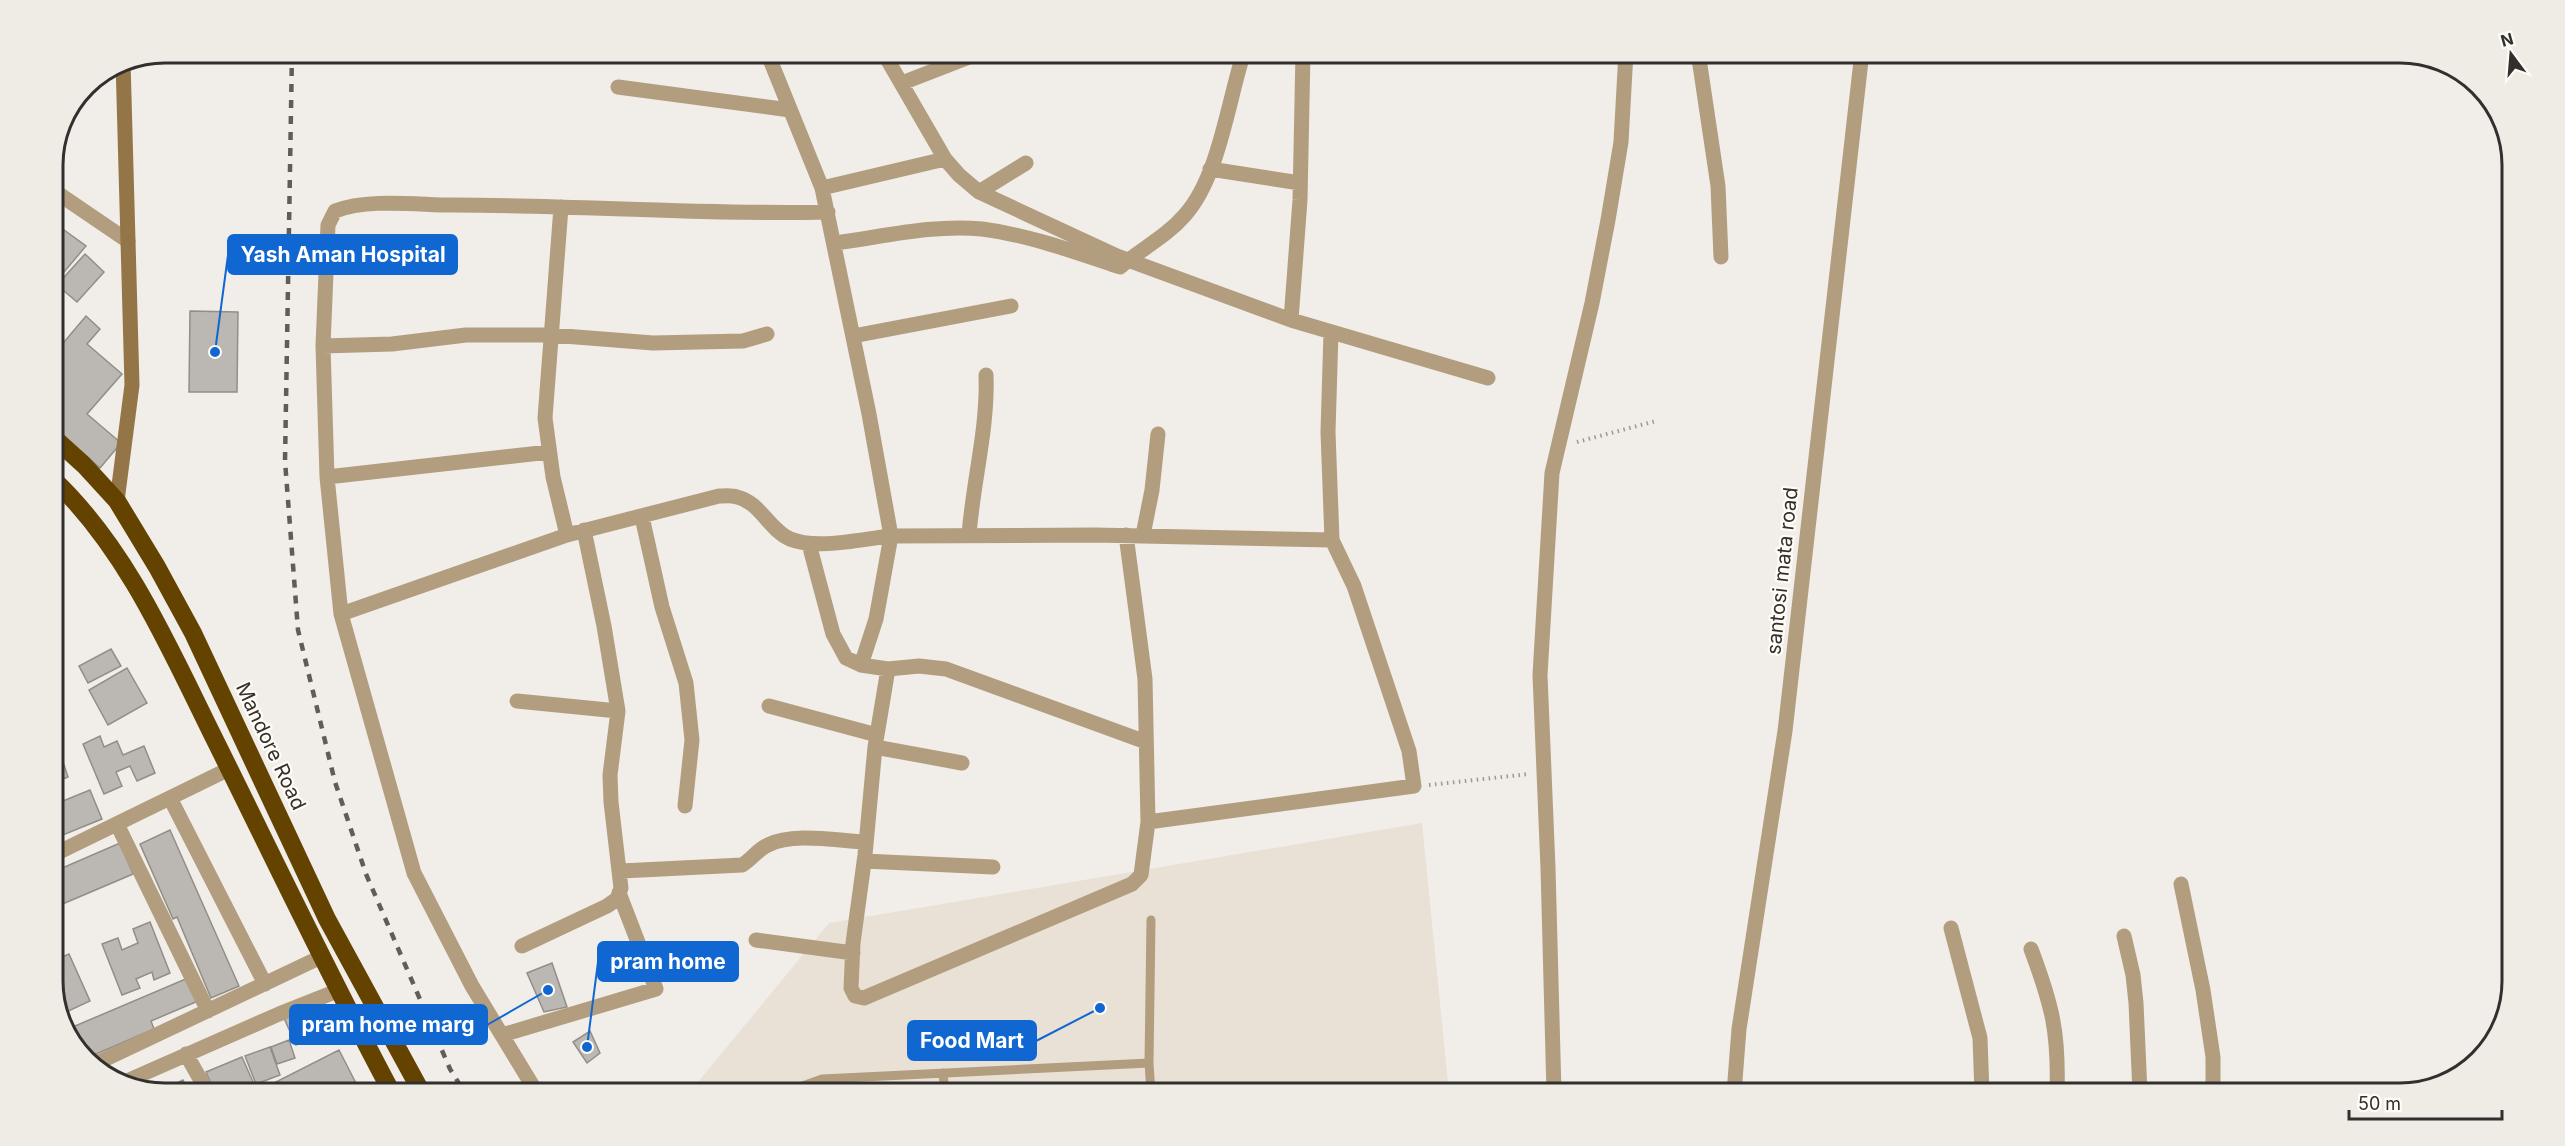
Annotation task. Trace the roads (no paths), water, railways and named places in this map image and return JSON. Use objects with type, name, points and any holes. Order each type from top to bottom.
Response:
[{"type":"highway","name":"Mandore Road","points":[[63,446],[117,501],[193,633],[327,919],[416,1083]]},
{"type":"highway","points":[[63,490],[96,526],[129,573],[229,769],[338,992],[386,1083]]},
{"type":"main road","points":[[117,501],[132,385],[123,72]]},
{"type":"street","points":[[771,63],[822,188],[835,243],[891,536],[876,619],[861,665]]},
{"type":"street","points":[[890,63],[945,159],[979,192],[1128,260],[1291,320],[1488,378]]},
{"type":"street","points":[[902,83],[954,63]]},
{"type":"street","points":[[835,243],[935,229],[981,229],[1039,241],[1120,267],[1158,241],[1186,214],[1210,169],[1241,63]]},
{"type":"street","points":[[1291,320],[1300,183],[1303,63]]},
{"type":"street","points":[[1554,1083],[1540,675],[1552,473],[1592,303],[1610,209],[1620,142],[1625,63]]},
{"type":"street","points":[[1700,63],[1718,186],[1720,257]]},
{"type":"street","name":"santosi mata road","points":[[1735,1083],[1739,1029],[1785,731],[1861,63]]},
{"type":"street","points":[[618,87],[790,110]]},
{"type":"street","points":[[822,188],[945,159]]},
{"type":"street","points":[[979,192],[1026,163]]},
{"type":"street","points":[[1210,169],[1300,183]]},
{"type":"street","points":[[63,197],[128,241]]},
{"type":"street","points":[[530,1083],[472,986],[414,873],[341,614],[327,477],[323,346],[328,225],[335,211],[376,205],[528,205],[707,213],[828,212]]},
{"type":"street","points":[[561,207],[545,418],[553,477],[567,535]]},
{"type":"street","points":[[853,336],[1011,306]]},
{"type":"street","points":[[1148,822],[1414,786],[1409,751],[1358,597],[1332,540],[1328,432],[1331,332]]},
{"type":"street","points":[[323,346],[392,344],[466,335],[551,335],[653,343],[743,341],[767,334]]},
{"type":"street","points":[[969,536],[973,490],[985,425],[986,375]]},
{"type":"street","points":[[1143,536],[1152,490],[1158,434]]},
{"type":"street","points":[[327,477],[549,452]]},
{"type":"street","points":[[341,614],[567,535],[719,496],[738,497],[754,506],[778,532],[790,539],[809,544],[891,536],[1126,535],[1332,540]]},
{"type":"street","points":[[642,517],[662,607],[686,683],[692,740],[685,806]]},
{"type":"street","points":[[522,946],[607,906],[617,899],[619,893],[621,871],[611,802],[610,775],[618,711],[604,626],[584,530]]},
{"type":"street","points":[[888,669],[876,741],[853,953],[851,988],[855,996],[864,998],[1123,888],[1132,884],[1141,875],[1148,822],[1144,679],[1126,535]]},
{"type":"street","points":[[809,544],[833,634],[846,658],[861,665],[888,669],[919,666],[946,669],[1146,742]]},
{"type":"street","points":[[517,701],[618,711]]},
{"type":"street","points":[[769,706],[876,741],[962,763]]},
{"type":"street","points":[[63,850],[229,769]]},
{"type":"street","points":[[170,798],[265,984]]},
{"type":"street","points":[[117,824],[208,1011]]},
{"type":"street","points":[[621,871],[742,865],[766,846],[791,838],[866,842]]},
{"type":"street","points":[[864,861],[993,867]]},
{"type":"street","points":[[2181,884],[2203,990],[2213,1057],[2213,1083]]},
{"type":"street","points":[[502,1035],[656,989],[619,893]]},
{"type":"street","points":[[1951,928],[1980,1038],[1982,1083]]},
{"type":"street","points":[[2124,936],[2133,975],[2136,1003],[2140,1083]]},
{"type":"street","points":[[756,940],[853,953]]},
{"type":"street","points":[[2031,949],[2054,1015],[2057,1083]]},
{"type":"street","points":[[102,1061],[321,957]]},
{"type":"street","points":[[134,1078],[338,992]]},
{"type":"street","points":[[186,1054],[202,1083]]},
{"type":"lane","points":[[1150,1083],[1151,921]]},
{"type":"lane","points":[[811,1083],[822,1079],[1149,1063]]},
{"type":"lane","points":[[943,1073],[944,1083]]},
{"type":"railway","points":[[292,63],[285,461],[298,630],[335,782],[366,874],[450,1069],[459,1083]]},
{"type":"place","name":"Yash Aman Hospital","points":[[215,352]]},
{"type":"place","name":"pram home marg","points":[[548,990]]},
{"type":"place","name":"Food Mart","points":[[1100,1008]]},
{"type":"place","name":"pram home","points":[[587,1047]]}]
